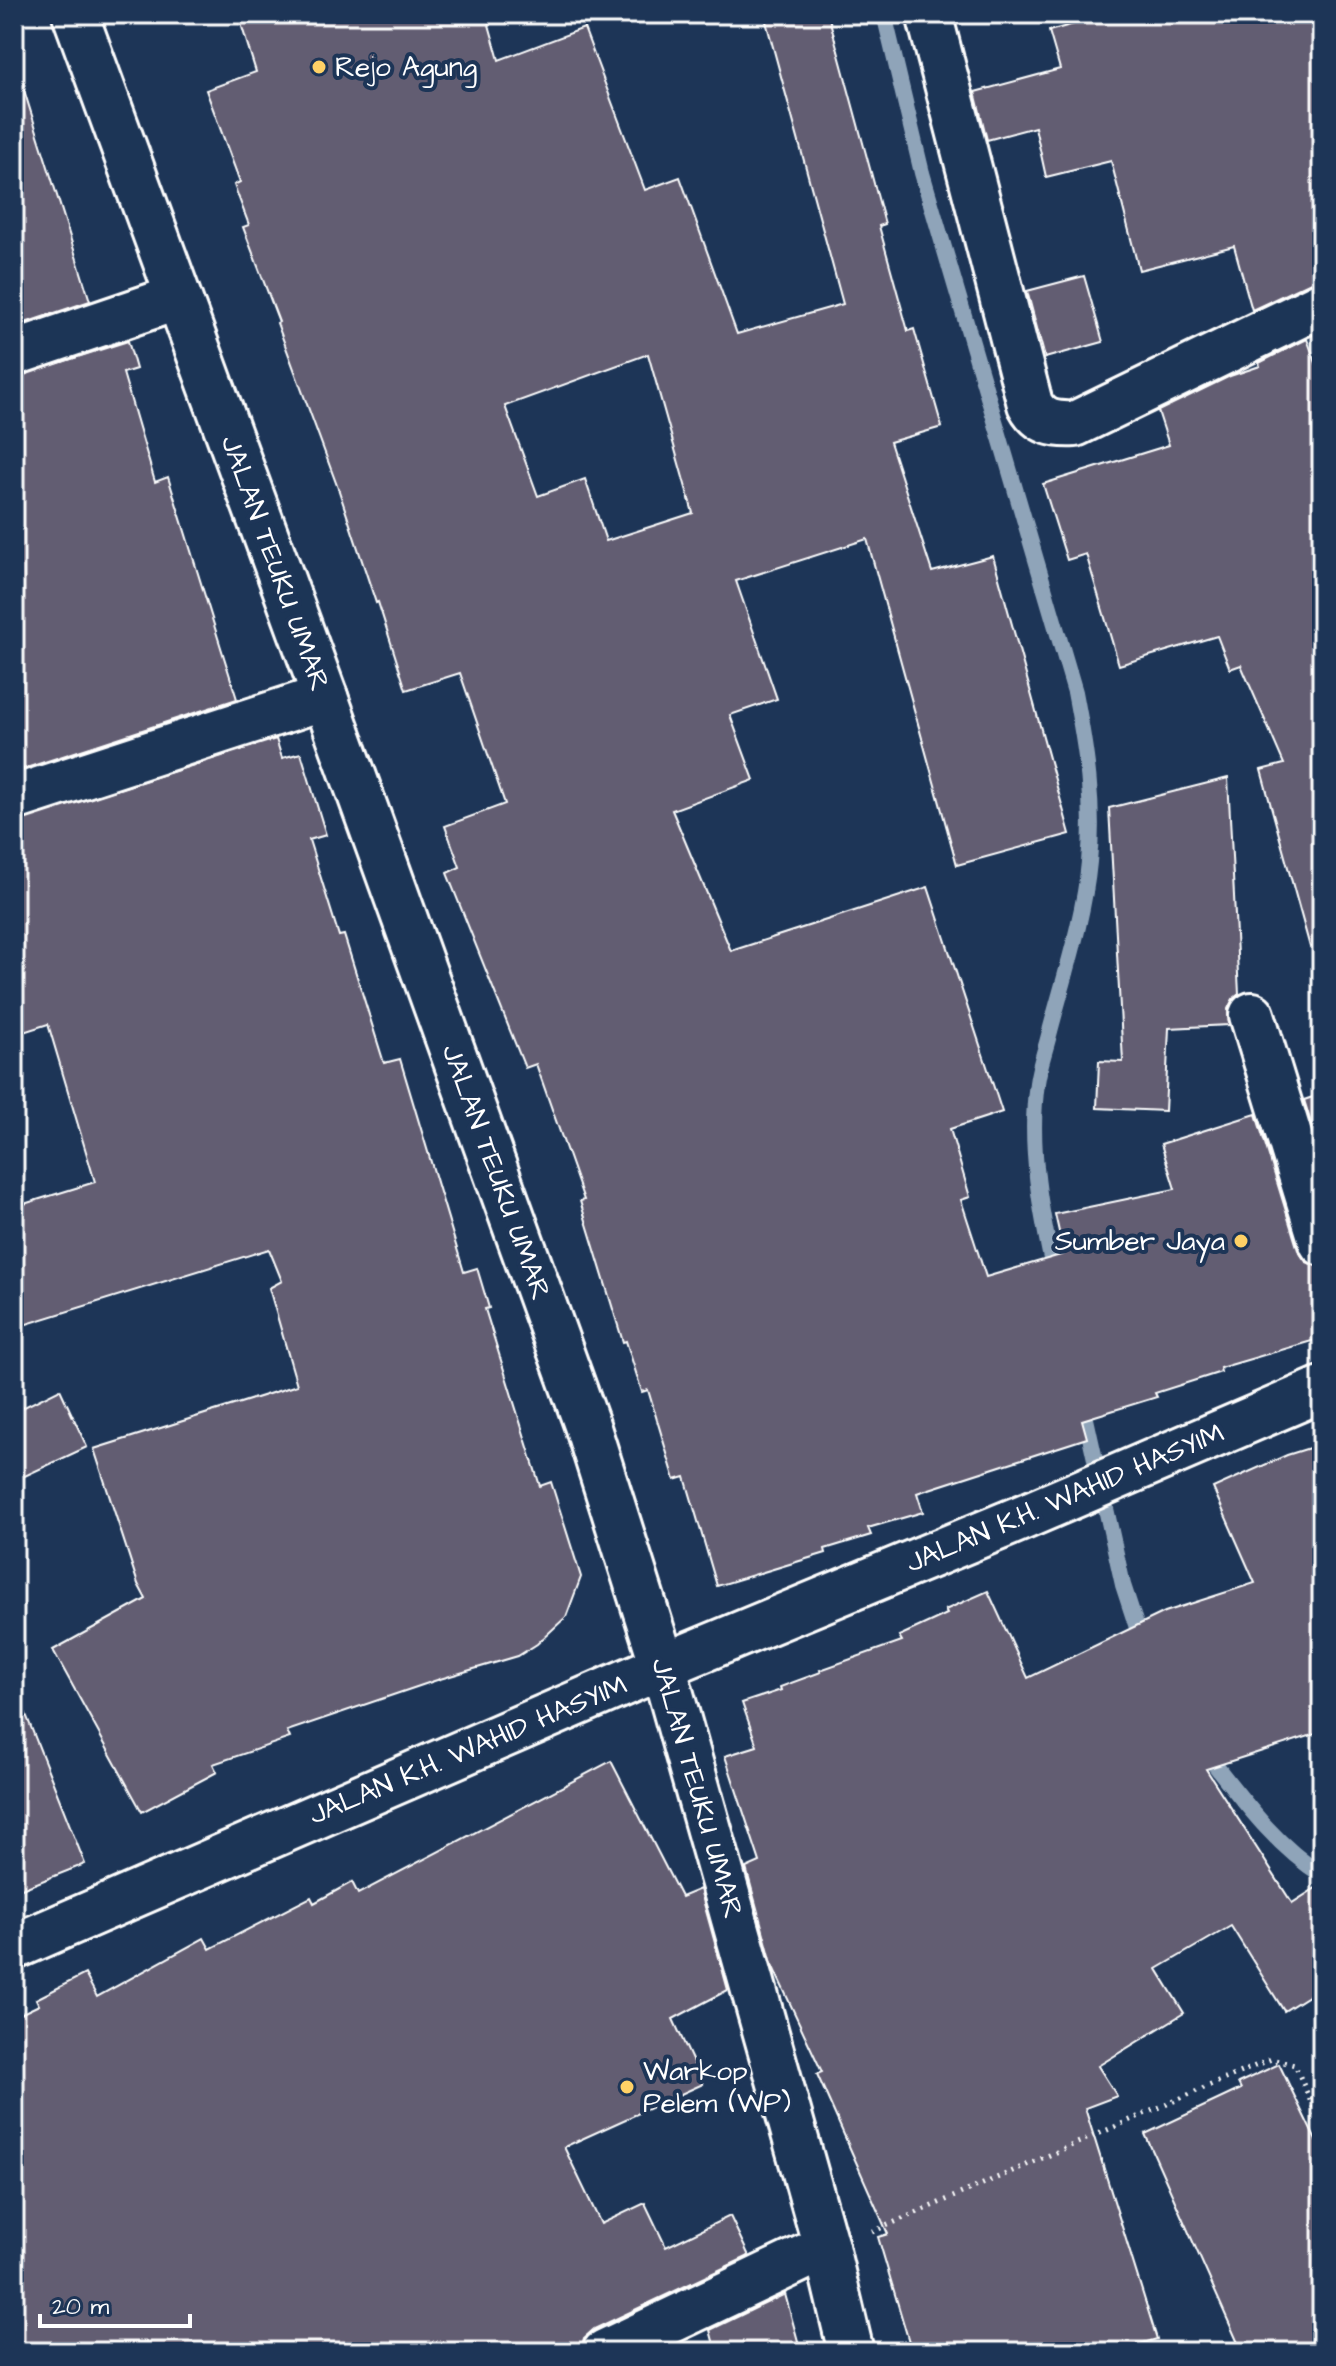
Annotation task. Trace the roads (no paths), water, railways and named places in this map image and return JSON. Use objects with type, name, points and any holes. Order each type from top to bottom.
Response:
[{"type":"street","name":"JALAN TEUKU UMAR","points":[[75,14],[587,1425],[663,1666],[826,2247],[851,2352]]},
{"type":"street","points":[[929,14],[1035,414],[1058,425],[1075,424],[1322,304]]},
{"type":"street","points":[[14,353],[176,298]]},
{"type":"street","points":[[14,798],[325,697]]},
{"type":"street","points":[[1252,1015],[1322,1243]]},
{"type":"street","name":"JALAN K.H. WAHID HASYIM","points":[[14,1947],[663,1666],[1322,1389]]},
{"type":"street","points":[[605,2352],[826,2247]]},
{"type":"waterway","points":[[884,14],[922,173],[1075,692],[1086,756],[1091,841],[1083,905],[1039,1071],[1035,1107],[1037,1180],[1055,1277]]},
{"type":"waterway","points":[[1082,1401],[1123,1585],[1143,1646]]},
{"type":"waterway","points":[[1204,1751],[1273,1834],[1322,1875]]},
{"type":"place","name":"Rejo Agung","points":[[319,67]]},
{"type":"place","name":"Sumber Jaya","points":[[1241,1241]]},
{"type":"place","name":"Warkop Pelem (WP)","points":[[627,2087]]}]
